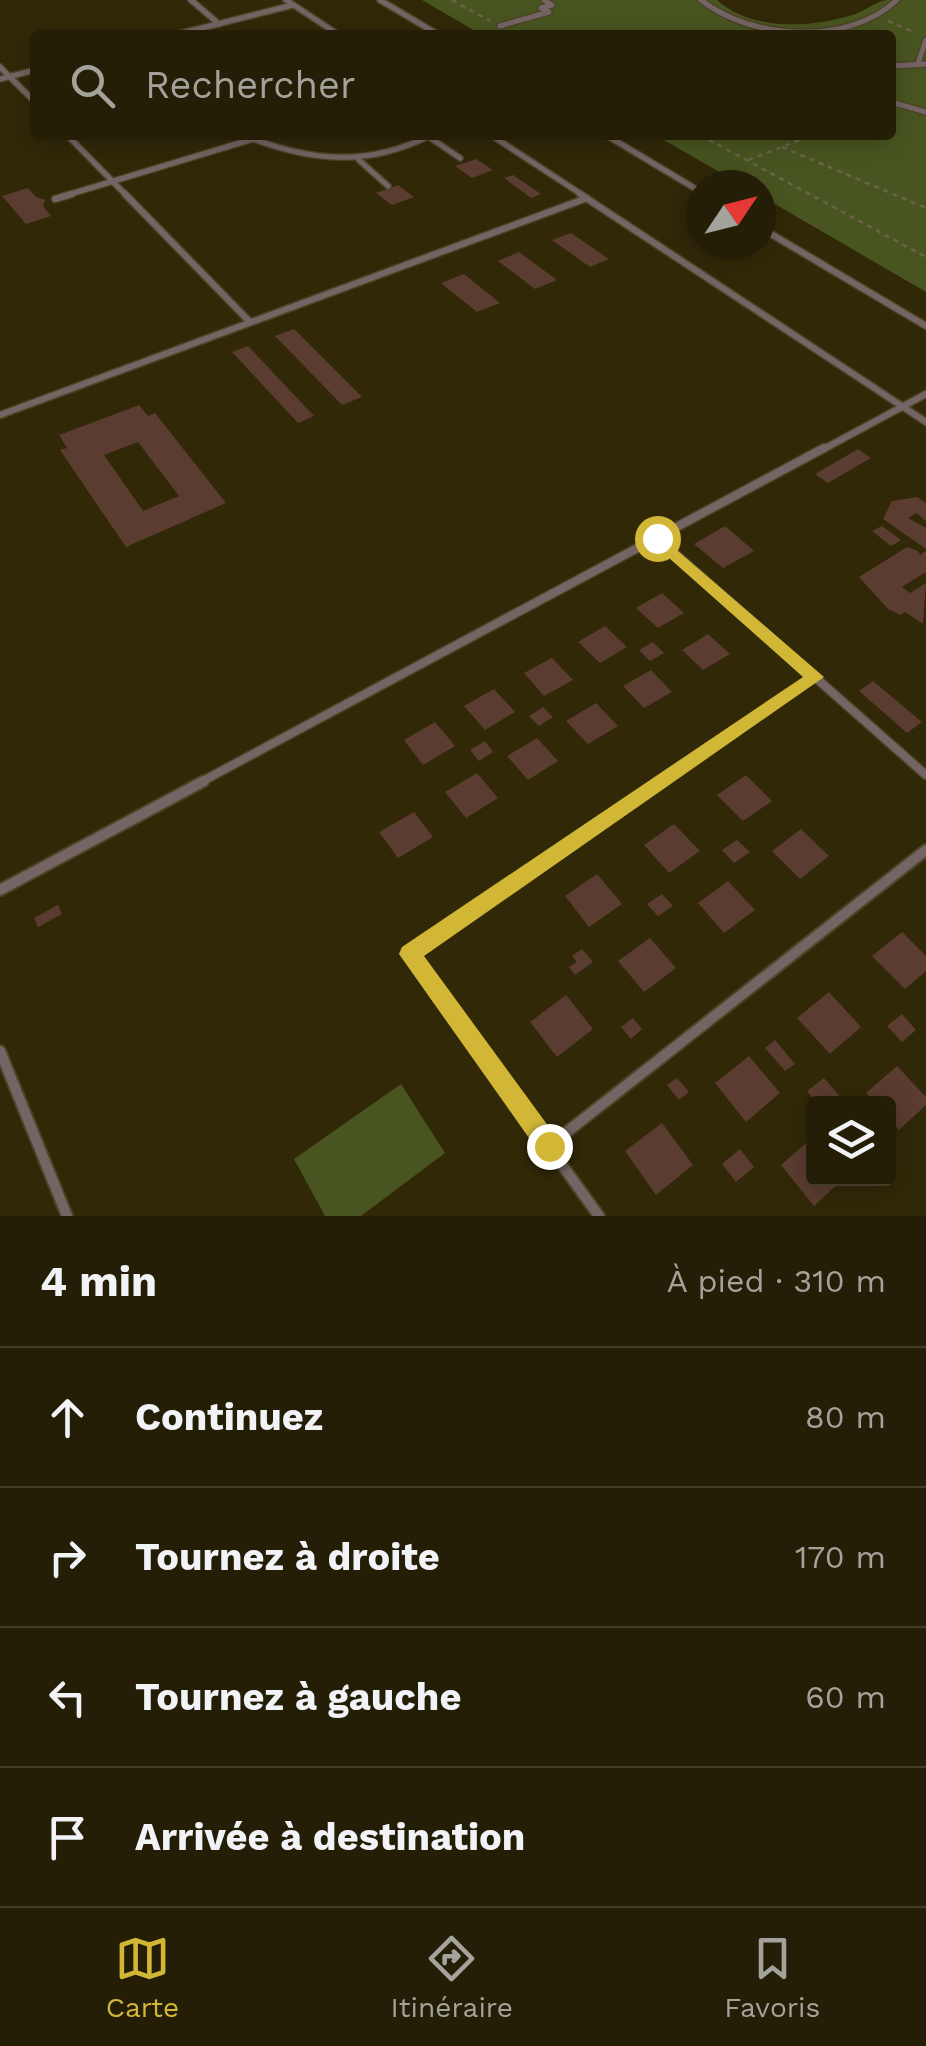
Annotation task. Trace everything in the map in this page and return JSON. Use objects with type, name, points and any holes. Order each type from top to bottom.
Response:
[{"type":"lane","points":[[191,0],[219,24]]},
{"type":"lane","points":[[286,0],[332,30]]},
{"type":"lane","points":[[380,0],[431,30]]},
{"type":"lane","points":[[500,26],[549,12],[541,8],[552,4],[544,0]]},
{"type":"lane","points":[[701,0],[713,12],[748,24],[821,30],[874,16],[890,9],[898,0]]},
{"type":"lane","points":[[194,30],[294,5]]},
{"type":"lane","points":[[918,64],[926,38]]},
{"type":"lane","points":[[896,60],[903,64]]},
{"type":"lane","points":[[896,65],[926,64]]},
{"type":"lane","points":[[0,67],[30,97]]},
{"type":"lane","points":[[0,79],[30,71]]},
{"type":"lane","points":[[896,103],[926,112]]},
{"type":"lane","points":[[72,140],[249,321]]},
{"type":"lane","points":[[55,199],[242,140]]},
{"type":"lane","points":[[259,140],[298,157],[359,160],[397,153],[422,140]]},
{"type":"lane","points":[[435,140],[460,158]]},
{"type":"lane","points":[[499,140],[926,422]]},
{"type":"lane","points":[[614,140],[686,183]]},
{"type":"lane","points":[[359,160],[388,186]]},
{"type":"lane","points":[[0,415],[587,198]]},
{"type":"lane","points":[[776,237],[926,326]]},
{"type":"lane","points":[[0,890],[926,394]]},
{"type":"lane","points":[[657,538],[926,774]]},
{"type":"lane","points":[[599,1216],[410,954],[815,677]]},
{"type":"lane","points":[[549,1146],[926,850]]},
{"type":"lane","points":[[0,1051],[67,1216]]},
{"type":"path","points":[[452,0],[500,26]]},
{"type":"path","points":[[874,16],[926,38]]},
{"type":"path","points":[[710,140],[926,257]]},
{"type":"path","points":[[748,160],[800,140]]},
{"type":"path","points":[[782,147],[926,208]]},
{"type":"green space","points":[[422,0],[717,0],[731,10],[764,22],[800,24],[852,15],[887,0],[926,0],[926,292],[776,205],[776,170],[716,170],[664,140],[896,140],[896,30],[473,30]]},
{"type":"green space","points":[[401,1084],[445,1153],[361,1216],[325,1216],[294,1159]]},
{"type":"building","points":[[476,159],[493,170],[472,178],[455,166]]},
{"type":"building","points":[[513,175],[541,194],[531,198],[504,178]]},
{"type":"building","points":[[398,185],[414,197],[392,205],[376,193]]},
{"type":"building","points":[[28,188],[45,200],[43,206],[51,216],[26,224],[2,196]]},
{"type":"building","points":[[571,233],[609,259],[590,267],[552,240]]},
{"type":"building","points":[[519,252],[557,280],[535,289],[498,261]]},
{"type":"building","points":[[464,274],[500,303],[477,312],[441,283]]},
{"type":"building","points":[[294,329],[362,397],[342,405],[275,336]]},
{"type":"building","points":[[248,346],[314,416],[298,423],[232,352]]},
{"type":"building","points":[[139,405],[148,416],[155,413],[226,503],[126,547],[60,450],[67,448],[59,435]],"holes":[[[138,442],[179,496],[143,511],[104,455]]]},
{"type":"building","points":[[858,449],[871,458],[828,483],[815,474]]},
{"type":"building","points":[[917,497],[926,503],[926,521],[916,513],[908,518],[926,528],[926,549],[883,519],[892,501]]},
{"type":"building","points":[[725,526],[754,551],[723,568],[694,544]]},
{"type":"building","points":[[882,526],[901,540],[891,546],[872,531]]},
{"type":"building","points":[[907,547],[920,555],[926,551],[926,572],[902,587],[910,593],[926,583],[923,624],[905,612],[901,615],[888,609],[859,577]]},
{"type":"building","points":[[662,593],[684,613],[658,628],[636,608]]},
{"type":"building","points":[[605,626],[627,647],[600,663],[578,642]]},
{"type":"building","points":[[708,634],[730,654],[703,670],[682,650]]},
{"type":"building","points":[[653,642],[664,653],[650,661],[639,650]]},
{"type":"building","points":[[552,658],[573,680],[544,696],[524,673]]},
{"type":"building","points":[[651,670],[672,692],[644,708],[623,686]]},
{"type":"building","points":[[873,681],[922,722],[907,733],[859,691]]},
{"type":"building","points":[[494,689],[515,712],[485,730],[464,706]]},
{"type":"building","points":[[596,703],[618,726],[588,744],[566,721]]},
{"type":"building","points":[[543,707],[553,717],[539,726],[529,716]]},
{"type":"building","points":[[435,722],[455,746],[423,765],[404,740]]},
{"type":"building","points":[[537,738],[558,761],[528,780],[507,756]]},
{"type":"building","points":[[485,741],[493,752],[479,761],[470,750]]},
{"type":"building","points":[[477,773],[498,798],[466,818],[445,792]]},
{"type":"building","points":[[746,775],[772,801],[743,821],[717,795]]},
{"type":"building","points":[[414,812],[433,837],[398,858],[379,832]]},
{"type":"building","points":[[674,824],[700,851],[669,873],[644,845]]},
{"type":"building","points":[[801,829],[829,856],[800,879],[772,851]]},
{"type":"building","points":[[737,840],[750,852],[734,863],[722,850]]},
{"type":"building","points":[[597,874],[622,904],[589,927],[565,896]]},
{"type":"building","points":[[728,881],[755,910],[724,933],[698,903]]},
{"type":"building","points":[[662,894],[673,906],[658,916],[647,904]]},
{"type":"building","points":[[58,905],[62,914],[38,927],[34,918]]},
{"type":"building","points":[[902,932],[926,956],[926,971],[905,989],[872,956]]},
{"type":"building","points":[[650,938],[676,968],[644,992],[618,961]]},
{"type":"building","points":[[582,949],[593,962],[575,975],[569,967],[577,962],[572,956]]},
{"type":"building","points":[[829,992],[861,1027],[830,1054],[797,1018]]},
{"type":"building","points":[[566,995],[593,1029],[557,1057],[530,1022]]},
{"type":"building","points":[[902,1014],[916,1030],[902,1042],[887,1026]]},
{"type":"building","points":[[633,1018],[642,1029],[631,1039],[621,1027]]},
{"type":"building","points":[[775,1040],[795,1064],[785,1071],[765,1048]]},
{"type":"building","points":[[749,1056],[780,1093],[746,1122],[715,1083]]},
{"type":"building","points":[[897,1066],[926,1097],[926,1105],[899,1130],[896,1096],[866,1093]]},
{"type":"building","points":[[677,1078],[689,1092],[679,1100],[667,1085]]},
{"type":"building","points":[[824,1078],[839,1095],[811,1096],[807,1091]]},
{"type":"building","points":[[662,1123],[693,1165],[656,1195],[625,1151]]},
{"type":"building","points":[[806,1143],[806,1186],[835,1186],[814,1206],[781,1165]]},
{"type":"building","points":[[740,1149],[754,1167],[736,1182],[722,1164]]},
{"type":"route","points":[[549,1146],[410,954],[815,677],[657,538]]}]
